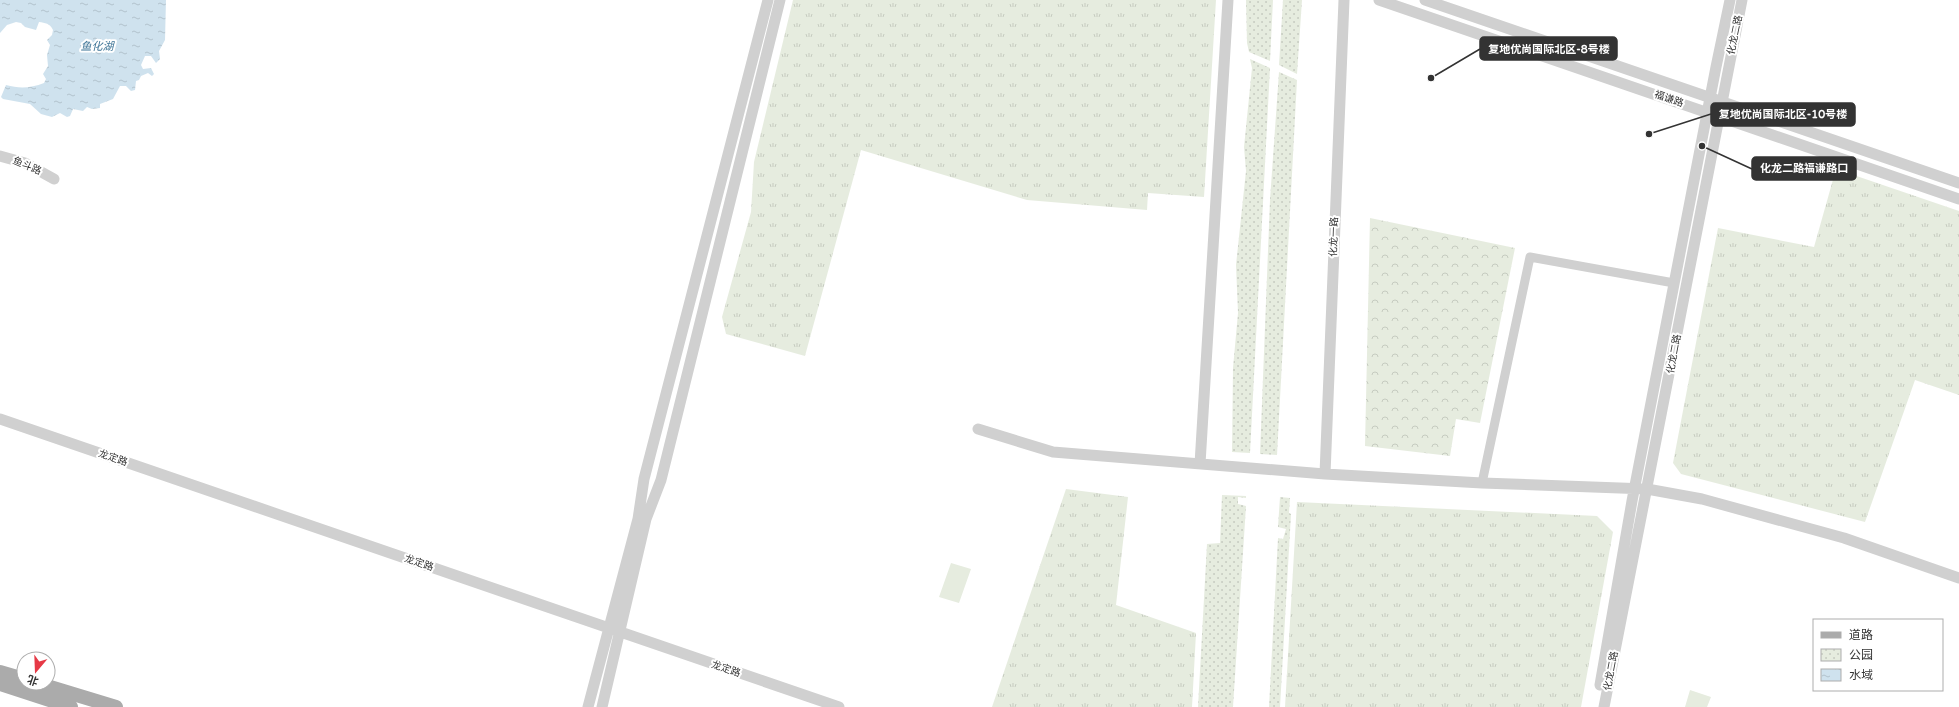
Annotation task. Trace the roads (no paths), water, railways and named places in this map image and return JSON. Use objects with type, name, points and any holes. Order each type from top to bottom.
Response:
[{"type":"main road","points":[[0,672],[16,677]]},
{"type":"main road","points":[[0,684],[71,707]]},
{"type":"main road","points":[[56,689],[116,707]]},
{"type":"street","points":[[602,707],[614,661],[614,631],[638,519],[644,478],[768,0]]},
{"type":"street","points":[[588,707],[614,631],[646,519],[661,480],[780,0]]},
{"type":"street","points":[[1200,464],[1228,0]]},
{"type":"street","name":"化龙一路","points":[[1325,474],[1344,0]]},
{"type":"street","name":"福谦路","points":[[1379,0],[1959,199]]},
{"type":"street","name":"福谦路","points":[[1425,0],[1959,183]]},
{"type":"street","name":"化龙二路","points":[[1597,707],[1635,489],[1730,0]]},
{"type":"street","name":"化龙二路","points":[[1604,707],[1742,0]]},
{"type":"street","name":"鱼斗路","points":[[0,156],[25,163],[54,178]]},
{"type":"street","points":[[1482,483],[1530,257],[1674,283]]},
{"type":"street","name":"龙定路","points":[[0,419],[839,707]]},
{"type":"street","points":[[978,429],[1053,452],[1325,474],[1482,483],[1647,489],[1702,499],[1844,538],[1959,578]]},
{"type":"water","name":"鱼化湖","points":[[0,0],[166,0],[165,40],[159,51],[160,59],[156,63],[151,56],[145,56],[141,65],[143,69],[151,68],[154,74],[152,76],[148,73],[141,76],[139,80],[136,81],[135,90],[131,91],[126,86],[120,86],[113,99],[100,104],[100,108],[92,109],[87,107],[83,111],[73,109],[70,116],[67,117],[60,113],[52,117],[41,114],[30,104],[3,99],[1,97],[6,85],[25,87],[44,83],[46,79],[43,74],[48,66],[47,55],[50,45],[47,40],[52,35],[53,30],[49,25],[39,22],[36,30],[25,27],[21,23],[16,22],[7,25],[0,33]]},
{"type":"place","name":"复地优尚国际北区-8号楼","points":[[1431,78]]},
{"type":"place","name":"复地优尚国际北区-10号楼","points":[[1649,134]]},
{"type":"place","name":"化龙二路福谦路口","points":[[1702,146]]}]
